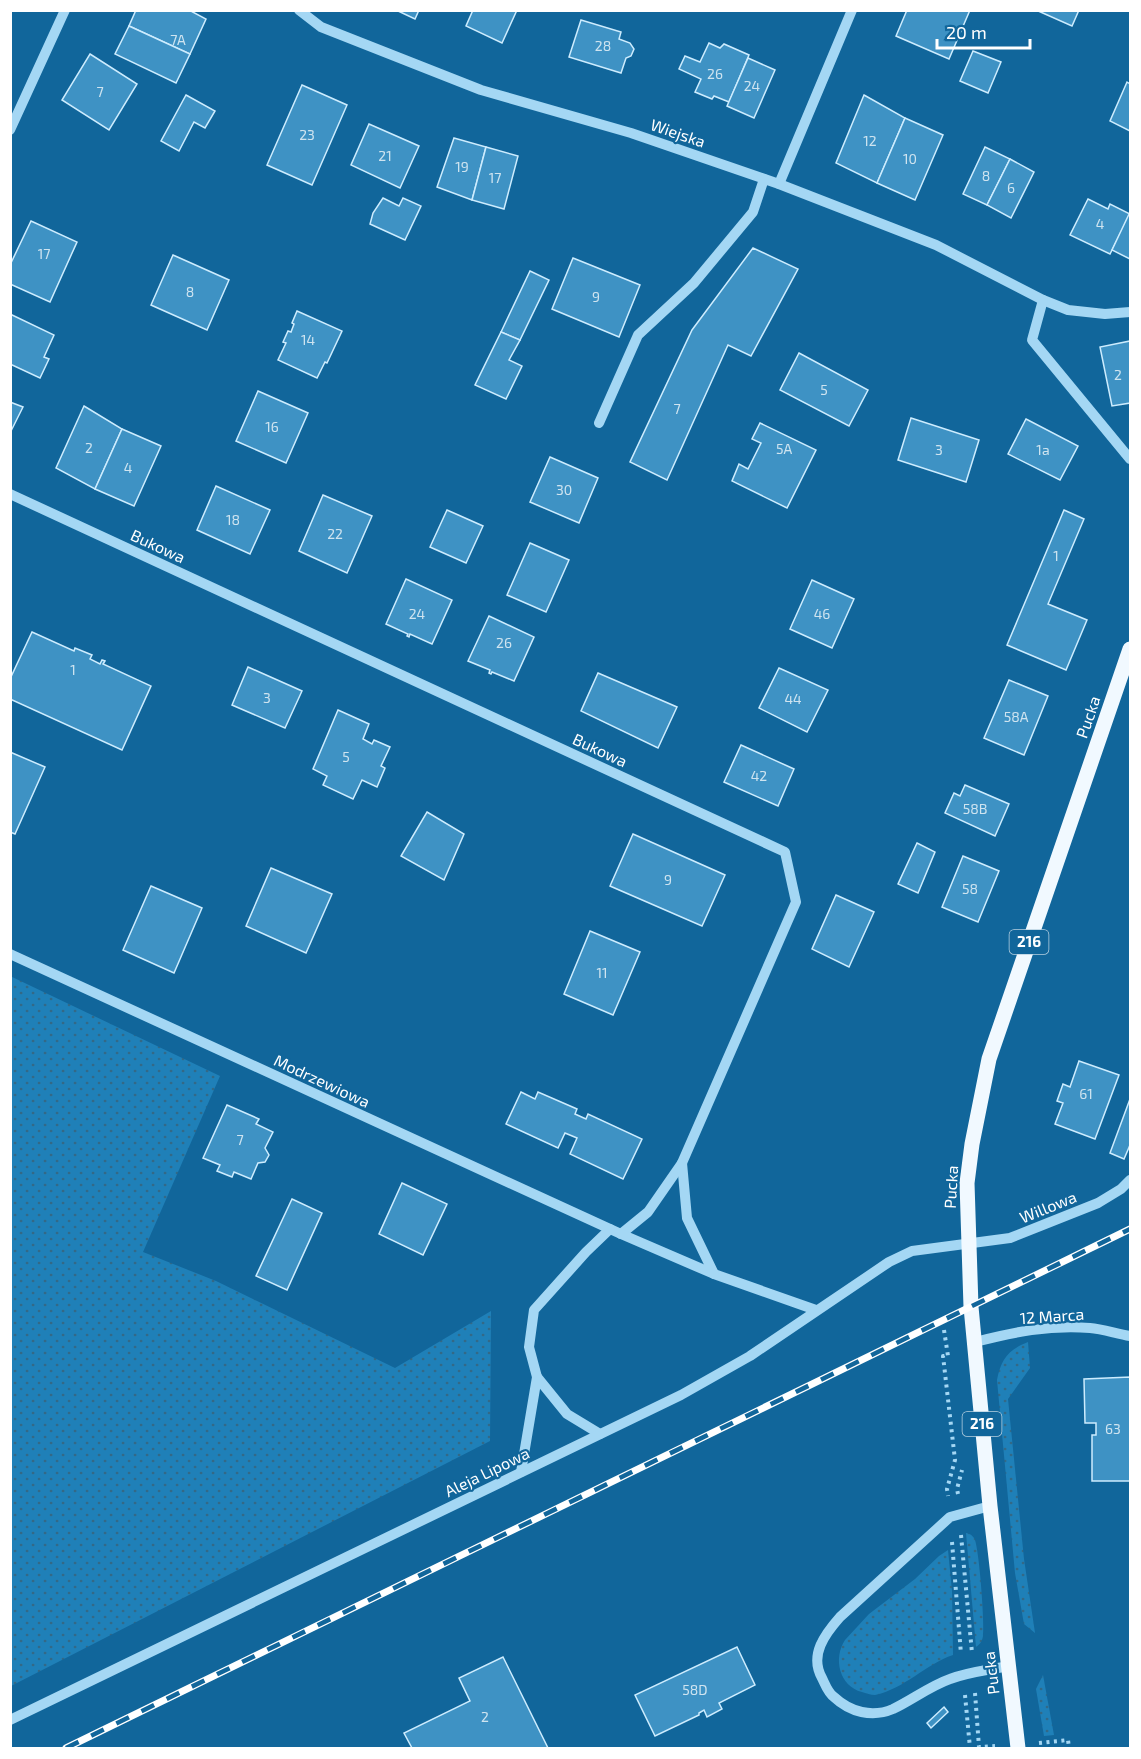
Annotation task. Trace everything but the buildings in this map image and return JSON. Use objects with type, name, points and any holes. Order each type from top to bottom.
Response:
[{"type":"main road","name":"Pucka","points":[[1018,1749],[990,1506],[975,1342],[968,1244],[967,1183],[972,1144],[989,1059],[1131,649]]},
{"type":"street","points":[[10,130],[65,10]]},
{"type":"street","name":"Wiejska","points":[[298,10],[321,27],[481,90],[631,133],[779,184],[936,245],[1043,300],[1068,310],[1105,315],[1131,312]]},
{"type":"street","points":[[779,184],[852,10]]},
{"type":"street","points":[[599,423],[638,335],[694,283],[753,212],[764,179]]},
{"type":"street","points":[[1043,300],[1032,340],[1131,459]]},
{"type":"street","name":"Bukowa","points":[[10,494],[785,852],[796,902],[682,1163],[648,1212],[621,1234]]},
{"type":"street","name":"Modrzewiowa","points":[[10,954],[621,1234],[714,1274],[816,1311]]},
{"type":"street","points":[[682,1163],[687,1218],[714,1274]]},
{"type":"street","name":"Willowa","points":[[968,1244],[1010,1238],[1098,1203],[1131,1180]]},
{"type":"street","points":[[600,1434],[567,1414],[537,1377],[529,1347],[534,1310],[610,1229]]},
{"type":"street","name":"Aleja Lipowa","points":[[10,1720],[681,1395],[750,1356],[889,1262],[912,1251],[968,1244]]},
{"type":"street","name":"12 Marca","points":[[975,1342],[1033,1329],[1058,1327],[1092,1328],[1131,1336]]},
{"type":"street","points":[[521,1472],[537,1377]]},
{"type":"street","points":[[990,1506],[950,1517],[840,1617],[819,1645],[818,1672],[832,1696],[852,1710],[871,1714],[892,1709],[950,1679],[1008,1666]]},
{"type":"shaded area","points":[[10,976],[220,1076],[143,1252],[216,1281],[395,1368],[491,1311],[490,1441],[11,1686]]},
{"type":"shaded area","points":[[1028,1342],[1030,1368],[1008,1399],[1024,1559],[1035,1633],[1024,1624],[1015,1573],[997,1380],[1006,1356],[1015,1348]]},
{"type":"shaded area","points":[[966,1533],[974,1538],[976,1544],[981,1586],[983,1636],[981,1643],[976,1647]]},
{"type":"shaded area","points":[[948,1550],[952,1591],[953,1655],[886,1692],[873,1695],[854,1689],[843,1678],[840,1670],[839,1655],[845,1640],[869,1614]]},
{"type":"shaded area","points":[[1043,1675],[1054,1735],[1044,1736],[1036,1689]]},
{"type":"railway","points":[[66,1748],[1130,1229]]}]
